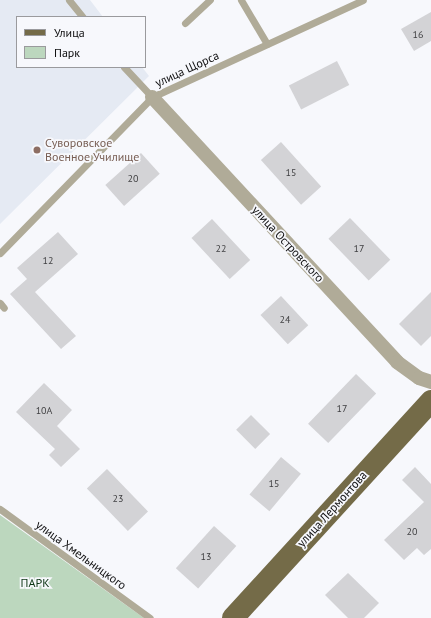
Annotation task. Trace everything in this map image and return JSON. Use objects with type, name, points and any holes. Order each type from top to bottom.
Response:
[{"type":"main road","name":"улица Лермонтова","points":[[233,618],[431,401]]},
{"type":"street","name":"улица Островского","points":[[152,97],[397,362],[420,378],[431,382]]},
{"type":"lane","points":[[69,0],[82,16]]},
{"type":"lane","points":[[185,23],[210,0]]},
{"type":"lane","points":[[241,0],[267,44]]},
{"type":"lane","name":"улица Щорса","points":[[0,253],[152,97],[364,0]]},
{"type":"lane","points":[[125,68],[152,97]]},
{"type":"lane","name":"улица Хмельницкого","points":[[0,509],[150,618]]},
{"type":"shaded area","name":"Суворовское Военное Училище","points":[[0,0],[90,0],[102,16],[16,16],[16,68],[143,68],[149,76],[0,224]]},
{"type":"green space","name":"ПАРК","points":[[0,515],[144,618],[0,618]]},
{"type":"building","points":[[431,12],[431,41],[414,51],[401,29]]},
{"type":"building","points":[[337,61],[349,85],[301,110],[289,86]]},
{"type":"building","points":[[281,142],[321,187],[301,205],[261,160]]},
{"type":"building","points":[[141,153],[160,174],[124,206],[105,185]]},
{"type":"building","points":[[350,218],[390,260],[369,281],[328,239]]},
{"type":"building","points":[[212,219],[250,260],[230,279],[192,238]]},
{"type":"building","points":[[58,232],[78,254],[35,292],[76,336],[61,349],[10,294],[27,279],[17,268]]},
{"type":"building","points":[[431,292],[431,336],[421,346],[399,324]]},
{"type":"building","points":[[281,296],[308,325],[288,344],[261,315]]},
{"type":"building","points":[[356,374],[376,393],[328,443],[308,424]]},
{"type":"building","points":[[44,383],[72,410],[57,426],[80,449],[61,467],[49,455],[55,449],[16,412]]},
{"type":"building","points":[[251,415],[270,434],[255,449],[236,430]]},
{"type":"building","points":[[281,457],[301,474],[269,511],[250,495]]},
{"type":"building","points":[[415,467],[431,484],[431,549],[424,555],[417,548],[404,560],[384,540],[424,502],[402,480]]},
{"type":"building","points":[[107,469],[148,511],[128,531],[87,488]]},
{"type":"building","points":[[214,526],[236,546],[198,588],[176,568]]},
{"type":"building","points":[[348,573],[379,603],[364,618],[348,618],[325,595]]},
{"type":"place","name":"Суворовское Военное Училище","points":[[37,150]]}]
